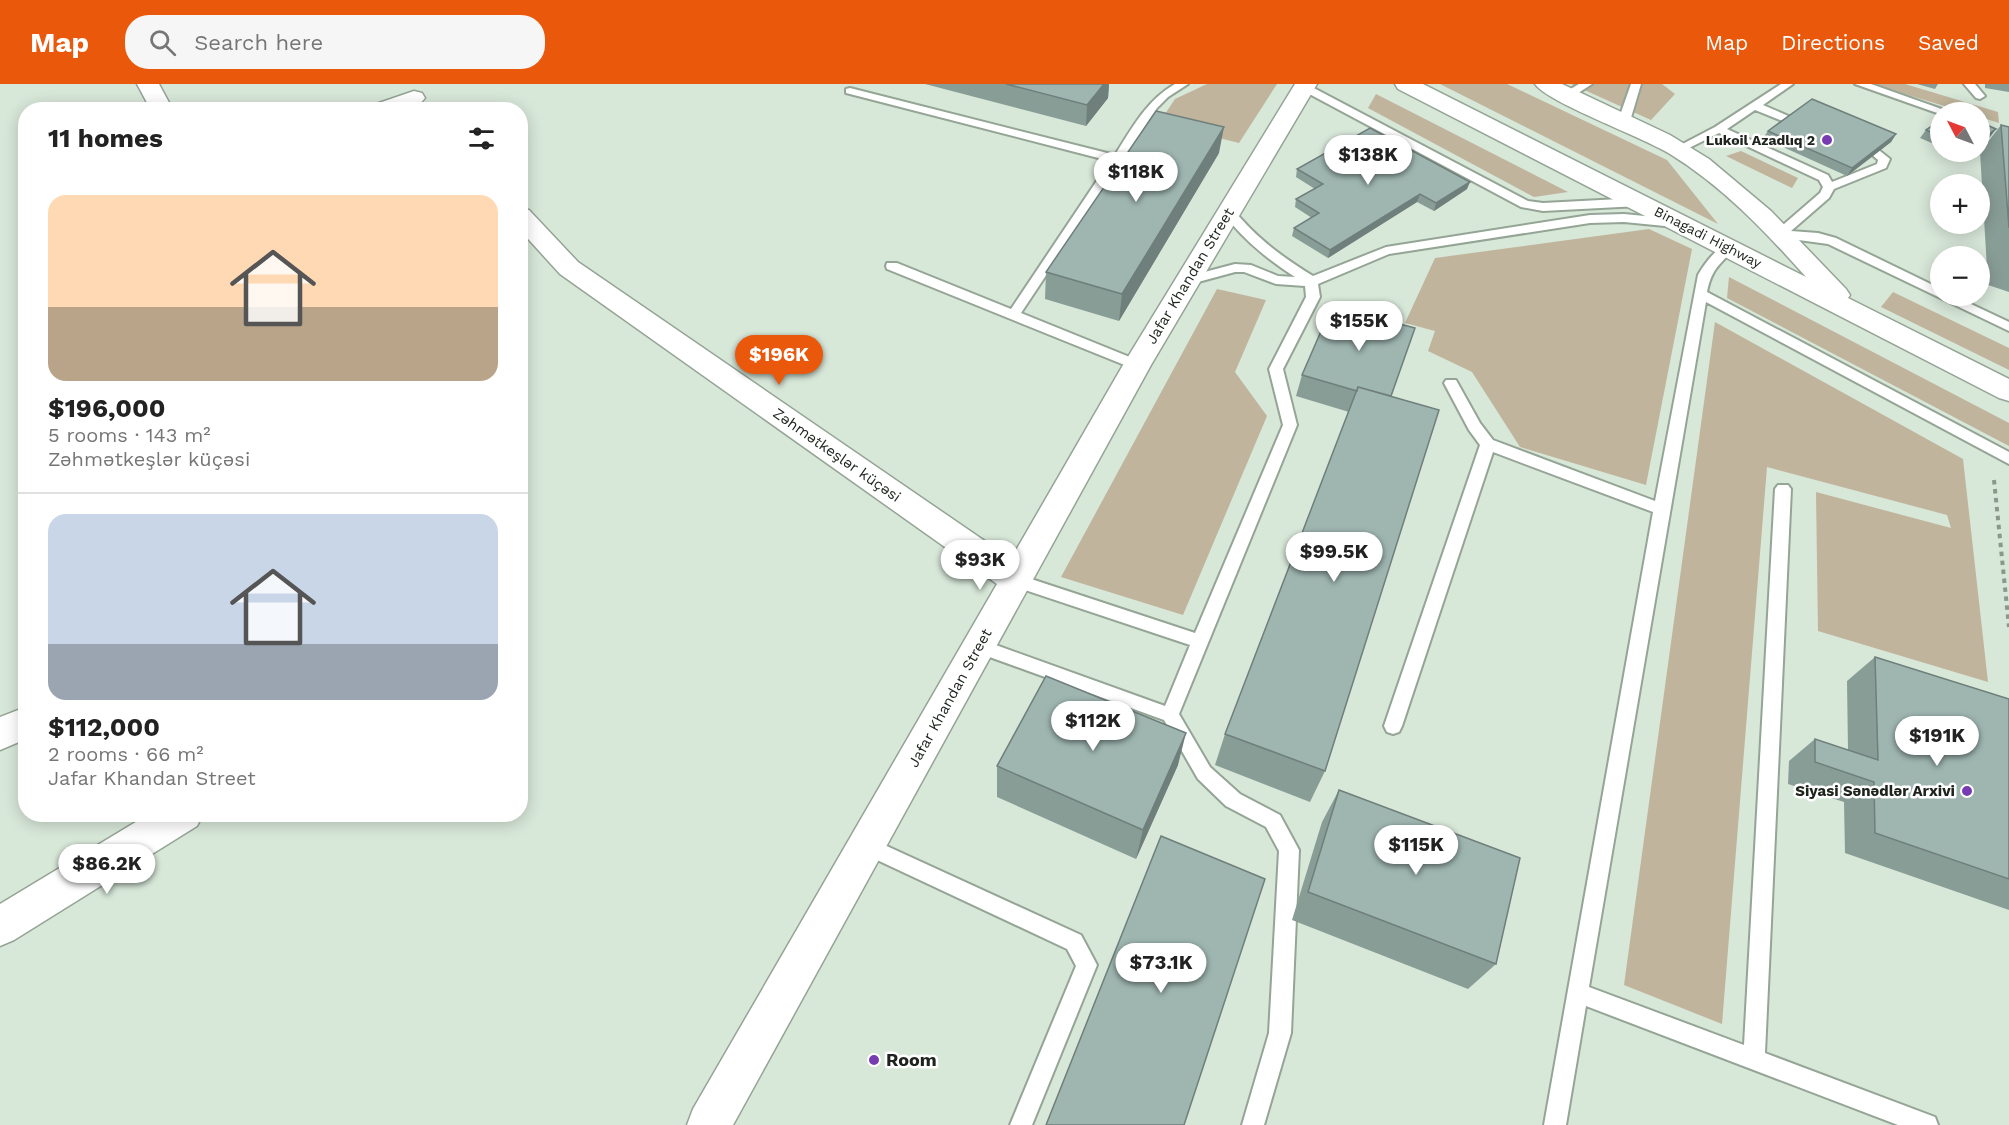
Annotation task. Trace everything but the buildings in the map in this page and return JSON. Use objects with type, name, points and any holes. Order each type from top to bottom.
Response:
[{"type":"street","points":[[148,84],[158,102]]},
{"type":"street","name":"Binagadi Highway","points":[[1406,84],[2009,391]]},
{"type":"street","points":[[1546,84],[1577,89],[1624,121],[1679,149],[1741,195],[1853,311]]},
{"type":"street","name":"Jafar Khandan Street","points":[[709,1125],[1137,365],[1305,86]]},
{"type":"street","name":"Zəhmətkeşlər küçəsi","points":[[528,224],[569,268],[1016,580]]},
{"type":"street","points":[[0,734],[18,726]]},
{"type":"street","points":[[0,926],[171,822]]},
{"type":"lane","points":[[1014,314],[1153,106],[1164,95],[1183,84]]},
{"type":"lane","points":[[1624,121],[1636,84]]},
{"type":"lane","points":[[1679,149],[1719,129],[1788,84]]},
{"type":"lane","points":[[1860,84],[1930,107]]},
{"type":"lane","points":[[1969,84],[1980,96]]},
{"type":"lane","points":[[1305,86],[1525,204],[1543,207],[1639,202]]},
{"type":"lane","points":[[850,91],[1117,159]]},
{"type":"lane","points":[[1754,106],[1789,120]]},
{"type":"lane","points":[[1719,129],[1824,178],[1829,187]]},
{"type":"lane","points":[[1780,234],[1825,195],[1829,187],[1882,166],[1884,159],[1876,153]]},
{"type":"lane","points":[[1170,715],[1290,425],[1276,369],[1313,297],[1311,282],[1265,251],[1228,211]]},
{"type":"lane","points":[[1186,281],[1235,268],[1246,268],[1276,280],[1311,282],[1386,251],[1590,219],[1642,219],[1682,224]]},
{"type":"lane","points":[[1780,234],[1818,237],[1832,241],[1930,289]]},
{"type":"lane","points":[[1556,1125],[1661,508],[1704,276],[1710,265],[1728,248]]},
{"type":"lane","points":[[892,266],[1137,365]]},
{"type":"lane","points":[[1701,294],[2009,459]]},
{"type":"lane","points":[[1966,306],[2009,327]]},
{"type":"lane","points":[[1451,383],[1474,426],[1488,444],[1661,508]]},
{"type":"lane","points":[[1393,726],[1488,444]]},
{"type":"lane","points":[[1754,1061],[1783,489]]},
{"type":"lane","points":[[1016,580],[1201,642]]},
{"type":"lane","points":[[979,646],[1170,715],[1204,773],[1233,800],[1273,822],[1289,850],[1280,1033],[1253,1125]]},
{"type":"lane","points":[[867,846],[1074,942],[1087,965],[1021,1125]]},
{"type":"lane","points":[[1578,993],[1927,1125]]},
{"type":"path","points":[[1990,449],[2009,627]]},
{"type":"shaded area","points":[[1207,84],[1277,84],[1239,143],[1159,123],[1175,99]]},
{"type":"shaded area","points":[[1440,84],[1507,84],[1667,160],[1718,224]]},
{"type":"shaded area","points":[[1571,84],[1662,84],[1675,94],[1651,120]]},
{"type":"shaded area","points":[[1872,84],[1905,84],[1965,102],[1931,102]]},
{"type":"shaded area","points":[[1376,94],[1568,192],[1534,197],[1368,108]]},
{"type":"shaded area","points":[[1990,110],[1998,112],[1999,123],[1990,120]]},
{"type":"shaded area","points":[[1741,151],[1798,178],[1792,188],[1726,156]]},
{"type":"shaded area","points":[[1649,229],[1692,249],[1646,485],[1520,447],[1472,372],[1428,351],[1435,331],[1405,323],[1435,258]]},
{"type":"shaded area","points":[[1729,277],[2009,423],[2009,446],[1727,298]]},
{"type":"shaded area","points":[[1217,289],[1266,300],[1235,372],[1267,416],[1183,615],[1061,577]]},
{"type":"shaded area","points":[[1893,292],[2009,348],[2009,370],[1881,307]]},
{"type":"shaded area","points":[[1715,322],[1963,459],[1988,682],[1818,631],[1816,492],[1951,528],[1947,515],[1767,467],[1722,1024],[1624,985]]},
{"type":"place","name":"Lukoil Azadlıq 2","points":[[1827,140]]},
{"type":"place","name":"Siyasi Sənədlər Arxivi","points":[[1967,791]]},
{"type":"place","name":"Room","points":[[874,1060]]}]
